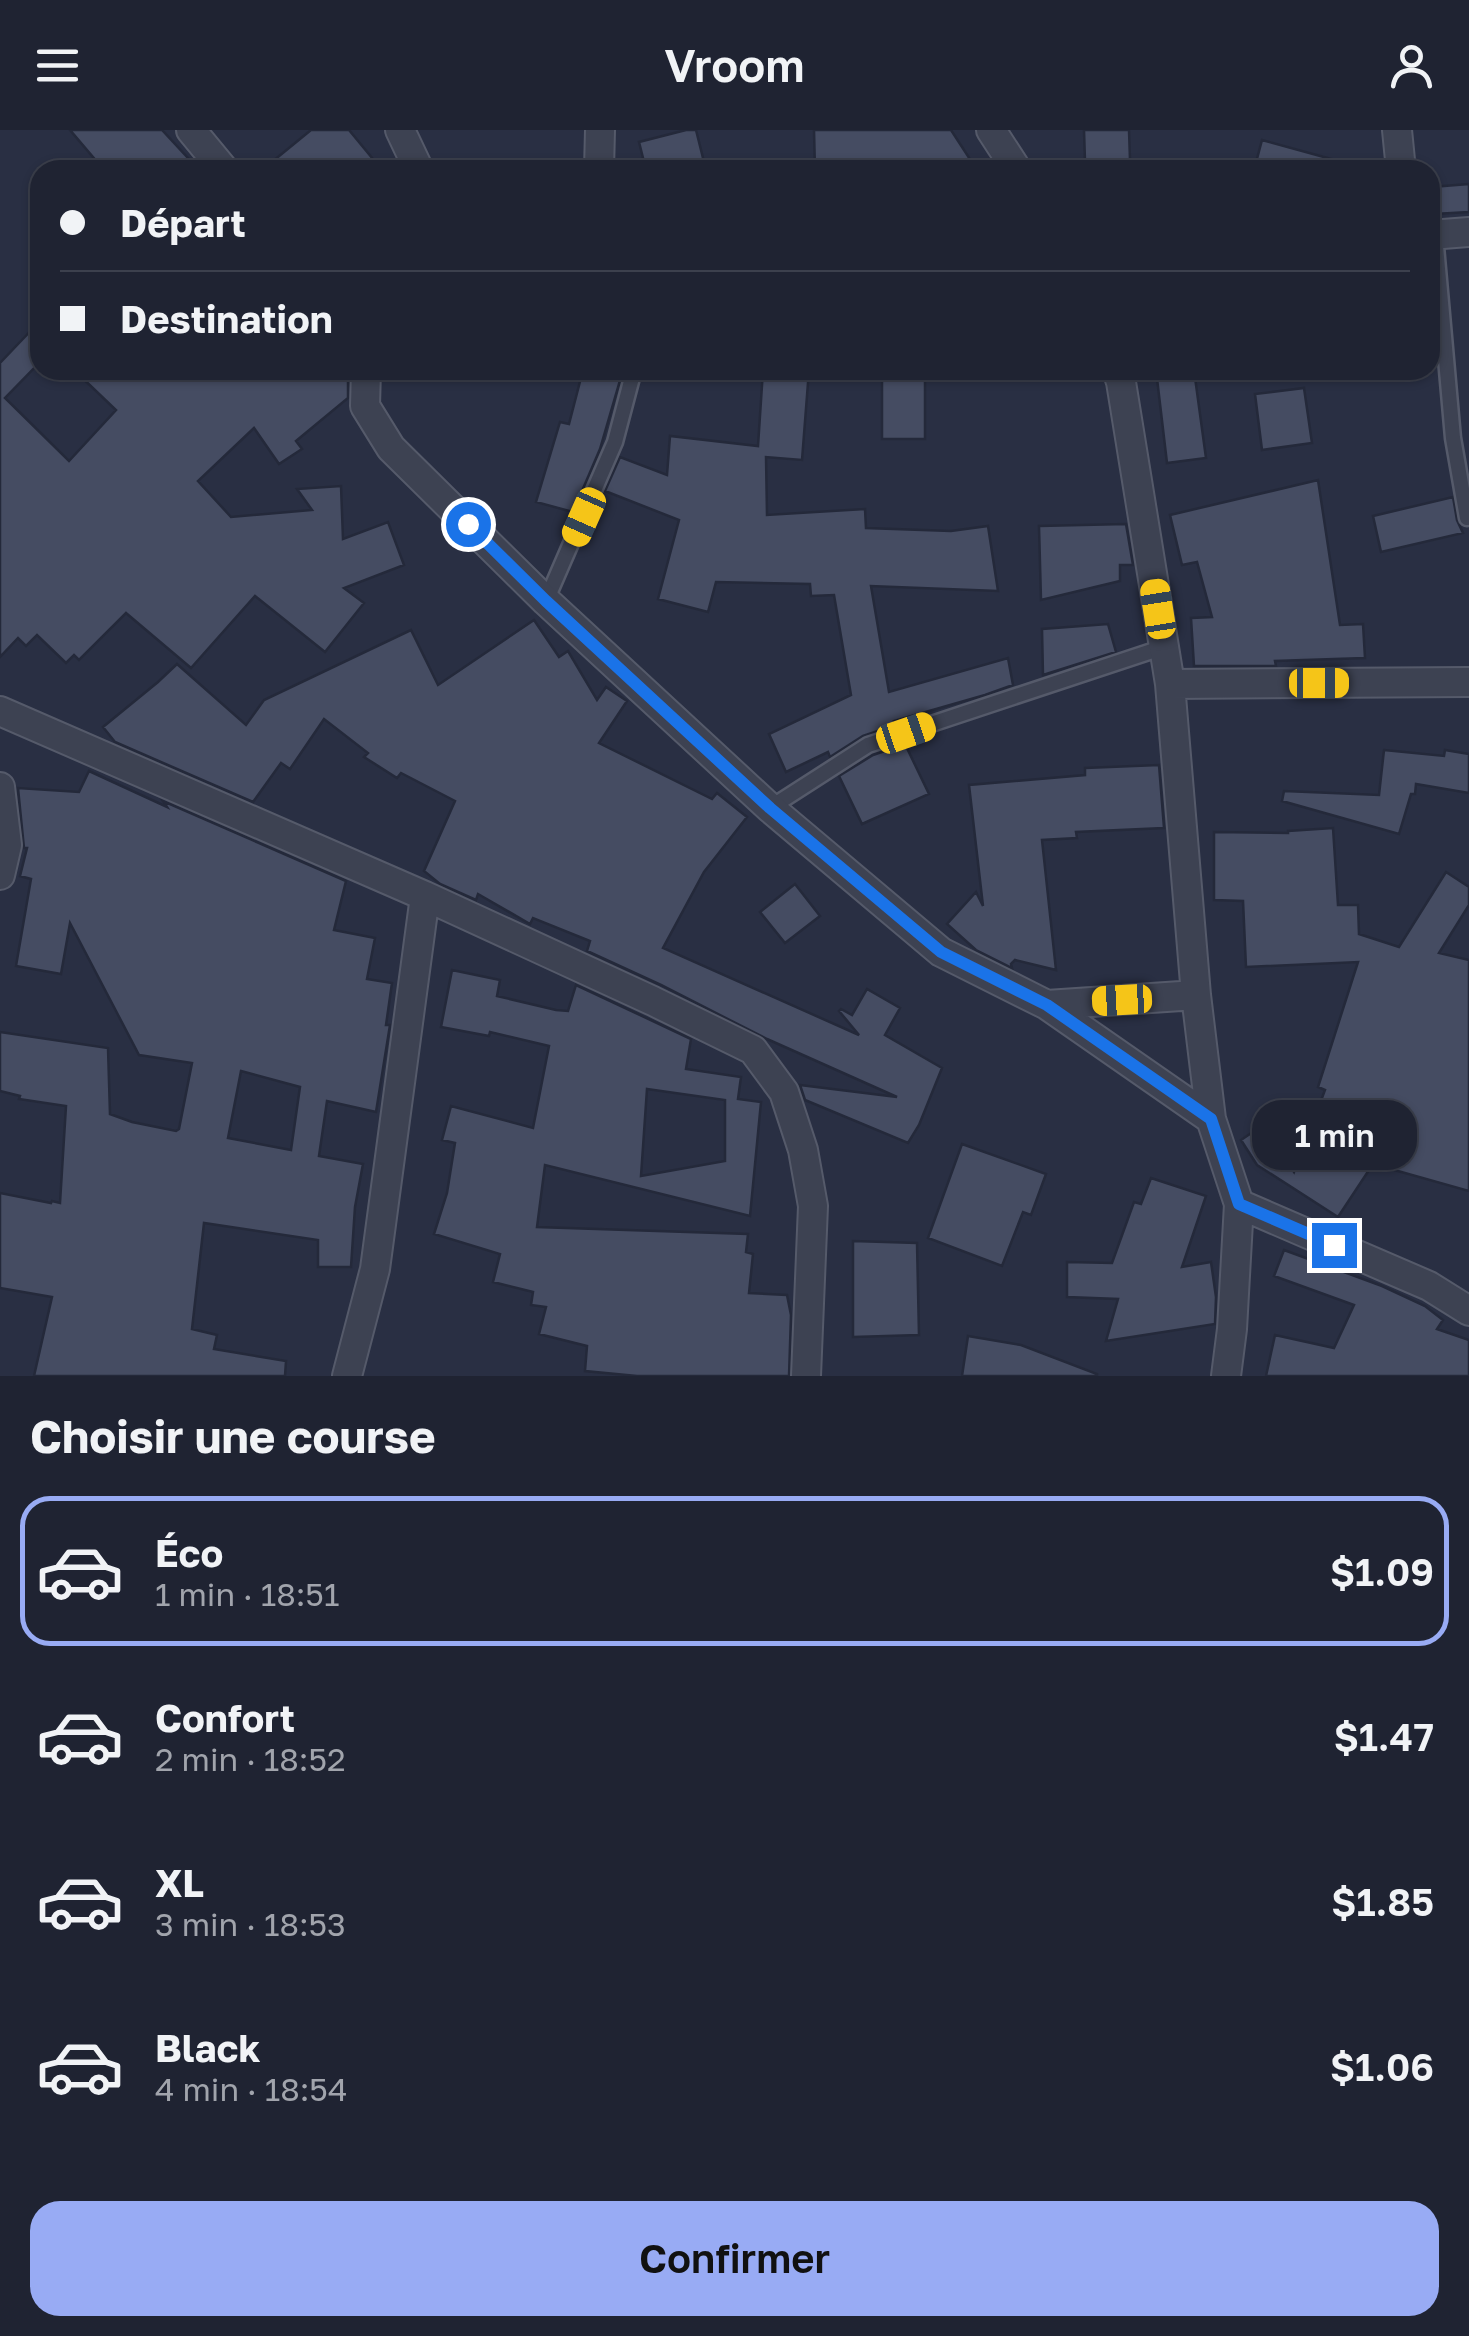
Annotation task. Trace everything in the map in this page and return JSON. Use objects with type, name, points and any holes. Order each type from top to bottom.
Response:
[{"type":"street","points":[[191,130],[216,160]]},
{"type":"street","points":[[400,130],[414,160]]},
{"type":"street","points":[[598,160],[600,130]]},
{"type":"street","points":[[991,130],[1010,160]]},
{"type":"street","points":[[1397,130],[1401,160]]},
{"type":"street","points":[[1440,234],[1469,232]]},
{"type":"street","points":[[366,380],[365,406],[391,448],[546,601],[770,808],[941,952],[1047,1005],[1211,1119]]},
{"type":"street","points":[[1120,380],[1170,684],[1196,995],[1211,1119],[1239,1204],[1226,1376]]},
{"type":"street","points":[[1170,684],[1469,682]]},
{"type":"street","points":[[0,711],[425,896],[754,1050],[784,1092],[802,1150],[812,1206],[806,1376]]},
{"type":"street","points":[[0,788],[7,845],[0,875]]},
{"type":"street","points":[[347,1376],[375,1269],[425,896]]},
{"type":"street","points":[[1047,1005],[1196,995]]},
{"type":"street","points":[[1239,1204],[1430,1286],[1469,1311]]},
{"type":"lane","points":[[1440,306],[1453,438],[1467,518]]},
{"type":"lane","points":[[546,601],[615,442],[631,380]]},
{"type":"lane","points":[[770,808],[868,746],[1164,647]]},
{"type":"building","points":[[70,130],[162,130],[190,160],[96,160]]},
{"type":"building","points":[[311,130],[349,130],[374,160],[274,160]]},
{"type":"building","points":[[696,130],[704,160],[644,160],[639,142]]},
{"type":"building","points":[[814,130],[951,130],[970,160],[815,160]]},
{"type":"building","points":[[1084,130],[1129,130],[1130,160],[1085,160]]},
{"type":"building","points":[[1262,140],[1335,160],[1257,160]]},
{"type":"building","points":[[1469,184],[1469,212],[1440,214],[1440,186]]},
{"type":"building","points":[[30,332],[30,372],[5,398],[69,461],[116,410],[84,380],[348,380],[348,398],[296,441],[302,449],[279,464],[254,428],[198,481],[231,517],[312,510],[297,489],[341,486],[343,539],[388,522],[404,565],[344,588],[364,603],[325,652],[255,596],[191,668],[126,613],[79,660],[74,655],[66,663],[37,635],[26,646],[18,638],[0,657],[0,363]]},
{"type":"building","points":[[580,380],[620,380],[600,449],[573,512],[536,502],[560,422],[569,424]]},
{"type":"building","points":[[762,380],[808,380],[802,460],[766,457],[767,515],[865,509],[866,528],[951,531],[988,526],[998,591],[871,586],[889,692],[1008,658],[1013,685],[894,721],[896,725],[863,736],[830,757],[828,752],[786,772],[769,734],[851,695],[834,595],[811,596],[810,584],[716,582],[708,612],[658,599],[679,520],[605,491],[620,457],[667,475],[670,436],[758,446]]},
{"type":"building","points":[[882,380],[925,380],[925,439],[882,439]]},
{"type":"building","points":[[1157,380],[1195,380],[1206,458],[1167,463]]},
{"type":"building","points":[[1304,388],[1312,443],[1262,450],[1255,394]]},
{"type":"building","points":[[1318,480],[1340,625],[1363,624],[1365,658],[1275,661],[1276,666],[1194,666],[1191,618],[1212,617],[1197,562],[1182,565],[1170,515]]},
{"type":"building","points":[[1453,497],[1463,533],[1381,552],[1373,516]]},
{"type":"building","points":[[1126,524],[1133,565],[1120,565],[1120,581],[1041,600],[1039,526]]},
{"type":"building","points":[[534,620],[559,657],[568,651],[597,700],[606,687],[627,701],[599,743],[712,799],[717,793],[747,817],[704,872],[663,948],[859,1035],[839,1011],[852,1015],[867,989],[900,1008],[885,1035],[942,1068],[908,1143],[805,1100],[800,1085],[897,1097],[587,951],[590,941],[533,918],[530,924],[478,894],[476,900],[440,884],[424,871],[455,801],[401,773],[397,778],[364,757],[368,753],[324,719],[290,769],[281,763],[253,802],[115,742],[103,727],[177,664],[246,725],[264,700],[411,630],[438,685]]},
{"type":"building","points":[[1108,624],[1116,652],[1043,675],[1042,629]]},
{"type":"building","points":[[905,744],[929,794],[862,824],[839,776],[873,755]]},
{"type":"building","points":[[1384,750],[1444,756],[1445,750],[1469,754],[1469,793],[1416,784],[1399,834],[1282,801],[1284,791],[1379,795]]},
{"type":"building","points":[[1159,765],[1164,828],[1076,832],[1077,838],[1042,840],[1056,970],[1015,960],[1012,968],[976,950],[947,924],[976,892],[983,906],[969,785],[1085,775],[1085,768]]},
{"type":"building","points":[[89,771],[346,881],[334,930],[375,938],[367,979],[392,983],[386,1025],[390,1025],[376,1112],[327,1101],[319,1156],[363,1164],[351,1267],[318,1267],[318,1240],[204,1223],[192,1329],[217,1335],[214,1349],[286,1361],[285,1376],[34,1376],[52,1297],[0,1288],[0,1193],[60,1203],[66,1106],[19,1099],[20,1096],[0,1091],[0,1032],[108,1048],[110,1114],[176,1131],[192,1063],[139,1055],[70,923],[61,974],[16,966],[31,879],[20,876],[27,848],[18,788],[79,792]],"holes":[[[241,1071],[300,1087],[291,1150],[228,1138]]]},
{"type":"building","points":[[1333,828],[1338,905],[1358,905],[1359,934],[1399,947],[1446,872],[1469,887],[1469,905],[1439,953],[1469,960],[1469,1191],[1373,1164],[1338,1217],[1257,1165],[1241,1140],[1263,1125],[1294,1172],[1325,1090],[1318,1087],[1358,962],[1246,967],[1243,901],[1214,900],[1214,832],[1288,833]]},
{"type":"building","points":[[795,884],[820,916],[785,943],[760,912]]},
{"type":"building","points":[[452,970],[500,980],[497,996],[556,1010],[568,1011],[576,985],[691,1039],[686,1069],[741,1077],[738,1099],[761,1102],[750,1216],[545,1165],[537,1227],[748,1234],[746,1252],[753,1254],[749,1293],[787,1295],[791,1315],[789,1376],[637,1376],[585,1371],[587,1346],[539,1334],[546,1307],[531,1305],[533,1292],[493,1282],[500,1254],[434,1234],[447,1193],[455,1143],[442,1140],[451,1106],[533,1128],[549,1046],[490,1032],[489,1036],[441,1027]],"holes":[[[647,1089],[725,1100],[725,1161],[641,1176]]]},
{"type":"building","points":[[962,1144],[1046,1174],[1031,1215],[1023,1212],[1002,1266],[928,1238]]},
{"type":"building","points":[[1151,1178],[1206,1196],[1182,1267],[1211,1262],[1215,1324],[1106,1341],[1118,1299],[1067,1297],[1067,1262],[1112,1263],[1134,1202],[1141,1204]]},
{"type":"building","points":[[853,1241],[917,1243],[919,1335],[853,1337]]},
{"type":"building","points":[[1284,1250],[1425,1306],[1443,1320],[1437,1329],[1469,1340],[1469,1376],[1266,1376],[1275,1335],[1334,1348],[1354,1305],[1274,1276]]},
{"type":"building","points":[[968,1336],[1021,1345],[1097,1376],[962,1376]]},
{"type":"route","points":[[468,524],[770,808],[941,952],[1047,1005],[1211,1119],[1239,1204],[1334,1245]]}]
